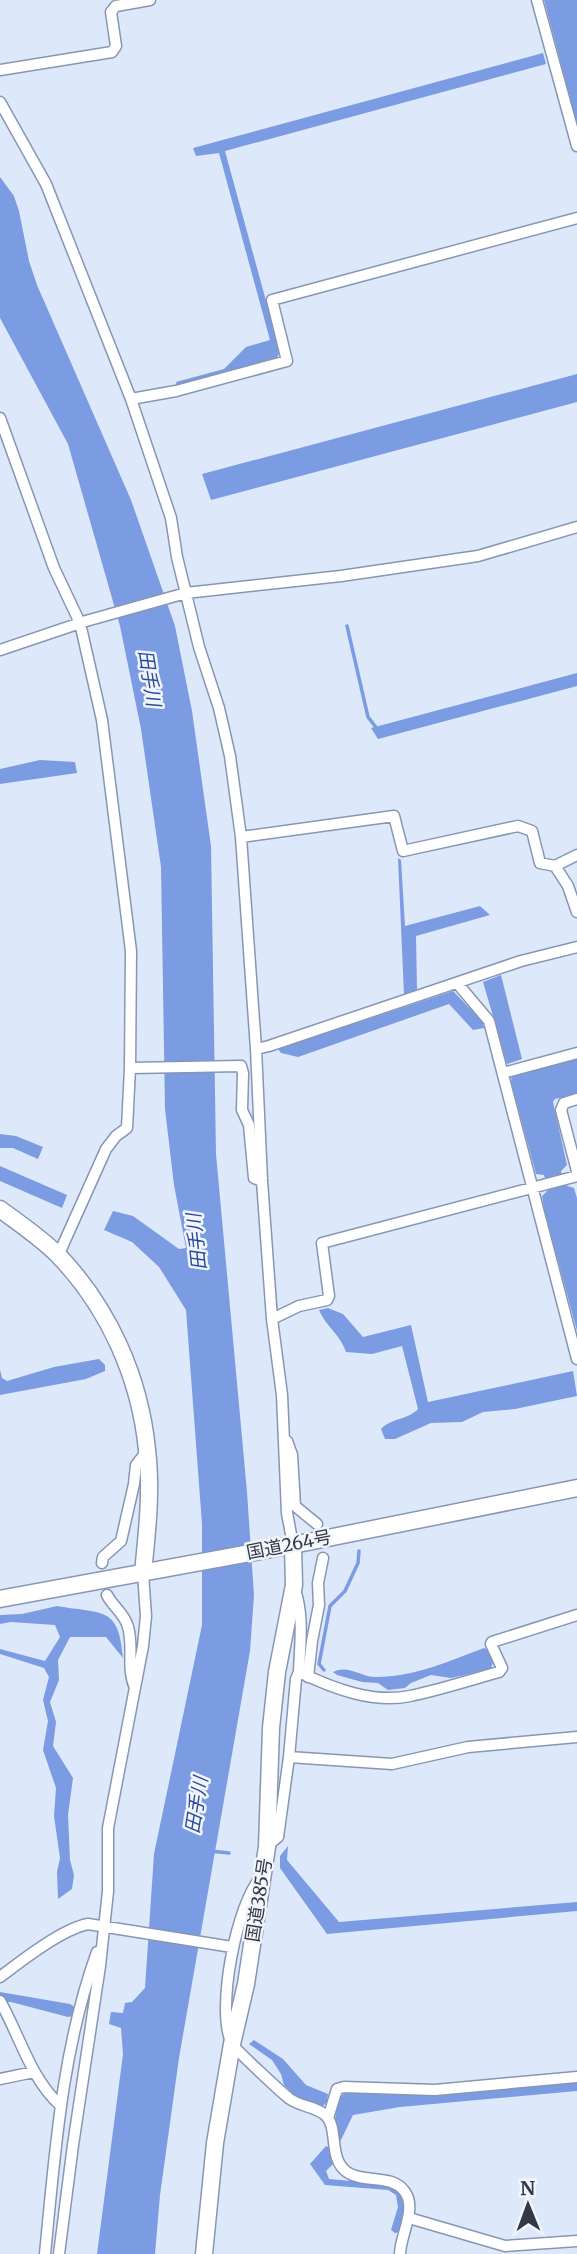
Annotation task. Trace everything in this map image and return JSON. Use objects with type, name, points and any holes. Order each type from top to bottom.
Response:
[{"type":"highway","points":[[0,1209],[36,1235],[85,1287],[102,1312],[125,1358],[140,1408],[147,1450],[148,1520],[143,1573]]},
{"type":"highway","name":"国道264号","points":[[0,1599],[577,1489]]},
{"type":"highway","name":"国道385号","points":[[204,2254],[215,2143],[232,2044],[246,1984],[267,1847],[271,1728],[277,1672],[294,1585],[285,1546]]},
{"type":"street","points":[[0,70],[112,52],[116,46],[111,12],[116,6],[150,0]]},
{"type":"street","points":[[537,0],[577,146]]},
{"type":"street","points":[[0,102],[46,184],[131,399],[172,518],[181,594],[219,708],[230,756],[241,837],[272,1319],[285,1435],[285,1546]]},
{"type":"street","points":[[131,399],[176,391],[287,361],[272,300],[577,218]]},
{"type":"street","points":[[0,418],[54,568],[83,622],[102,720],[130,937],[134,1068],[127,1128],[116,1136],[106,1149],[58,1256]]},
{"type":"street","points":[[0,649],[181,594],[341,576],[478,556],[577,527]]},
{"type":"street","points":[[241,837],[394,816],[403,851],[518,826],[532,831],[540,863],[555,866],[577,855]]},
{"type":"street","points":[[555,866],[568,886],[577,912]]},
{"type":"street","points":[[256,1048],[269,1046],[521,961],[577,947]]},
{"type":"street","points":[[457,983],[489,1021],[538,1186],[577,1359]]},
{"type":"street","points":[[503,1073],[577,1053]]},
{"type":"street","points":[[134,1068],[241,1066],[242,1110],[250,1125],[254,1178],[262,1181]]},
{"type":"street","points":[[272,1319],[299,1307],[327,1300],[329,1296],[322,1242],[574,1175],[561,1110],[564,1103],[577,1099]]},
{"type":"street","points":[[285,1435],[292,1455],[295,1506],[317,1524]]},
{"type":"street","points":[[103,1563],[103,1557],[121,1541],[136,1465],[147,1450]]},
{"type":"street","points":[[304,1675],[319,1605],[318,1583],[323,1558]]},
{"type":"street","points":[[45,2254],[69,2052],[85,1985],[108,1926],[108,1828],[140,1668],[146,1616],[143,1573]]},
{"type":"street","points":[[294,1585],[302,1626],[304,1675]]},
{"type":"street","points":[[107,1595],[128,1626],[131,1679],[135,1688]]},
{"type":"street","points":[[267,1847],[278,1837],[296,1679],[304,1675],[369,1696],[408,1697],[499,1672],[502,1668],[492,1642],[577,1615]]},
{"type":"street","points":[[289,1757],[392,1764],[468,1748],[577,1737]]},
{"type":"street","points":[[262,1875],[253,1885],[226,1947],[226,2013],[232,2044],[290,2099],[324,2113],[328,2118],[339,2164],[346,2171],[356,2177],[396,2183],[408,2196],[409,2218],[400,2254]]},
{"type":"street","points":[[0,1977],[16,1964],[78,1926],[108,1926],[226,1947]]},
{"type":"street","points":[[59,2254],[101,1943]]},
{"type":"street","points":[[1,2002],[34,2072],[51,2097],[61,2106]]},
{"type":"street","points":[[0,2079],[34,2072]]},
{"type":"street","points":[[328,2118],[337,2089],[344,2087],[435,2090],[577,2077]]},
{"type":"street","points":[[409,2218],[505,2246],[577,2241]]},
{"type":"water","points":[[544,0],[577,0],[577,124]]},
{"type":"water","points":[[543,53],[546,64],[225,151],[280,352],[276,359],[177,386],[176,382],[224,369],[246,347],[270,340],[219,153],[196,156],[193,148]]},
{"type":"water","name":"田手川","points":[[0,177],[14,196],[37,285],[131,500],[175,626],[192,711],[211,846],[216,1154],[254,1595],[250,1651],[179,2058],[160,2195],[155,2254],[97,2254],[123,2054],[121,2028],[109,2024],[111,2012],[123,2013],[125,2003],[132,2002],[145,1988],[154,1854],[202,1625],[202,1524],[186,1310],[159,1267],[132,1242],[104,1230],[113,1211],[133,1216],[179,1249],[186,1248],[174,1185],[165,1109],[161,867],[141,729],[120,626],[68,444],[0,318]]},
{"type":"water","points":[[577,374],[577,402],[211,500],[202,474]]},
{"type":"water","points":[[577,673],[577,686],[378,739],[371,728]]},
{"type":"water","points":[[40,760],[75,762],[77,773],[0,784],[0,769]]},
{"type":"water","points":[[398,858],[401,860],[405,926],[480,906],[490,915],[416,936],[417,991],[404,995]]},
{"type":"water","points":[[501,975],[522,1059],[507,1064],[483,982]]},
{"type":"water","points":[[453,991],[483,1022],[484,1028],[473,1030],[449,1004],[298,1057],[281,1053],[278,1049]]},
{"type":"water","points":[[577,1057],[577,1094],[555,1099],[553,1102],[567,1165],[561,1171],[565,1185],[574,1188],[577,1198],[577,1331],[544,1209],[542,1196],[548,1190],[544,1175],[536,1174],[511,1082],[512,1075]]},
{"type":"water","points":[[0,1134],[16,1136],[43,1147],[38,1159],[13,1148],[0,1148]]},
{"type":"water","points":[[0,1166],[67,1195],[62,1208],[0,1181]]},
{"type":"water","points":[[328,1308],[343,1314],[363,1337],[411,1325],[428,1402],[573,1371],[577,1396],[515,1409],[483,1412],[462,1422],[431,1423],[395,1439],[385,1439],[381,1429],[418,1409],[402,1346],[372,1354],[346,1352],[319,1310]]},
{"type":"water","points":[[99,1359],[105,1365],[105,1371],[86,1379],[0,1395],[0,1370],[2,1378],[7,1381],[54,1367]]},
{"type":"water","points":[[57,1606],[97,1612],[106,1616],[117,1629],[123,1658],[106,1637],[70,1637],[58,1660],[59,1680],[50,1702],[56,1722],[53,1746],[73,1778],[68,1815],[70,1860],[74,1875],[72,1889],[58,1899],[57,1872],[60,1858],[54,1816],[56,1788],[43,1750],[48,1721],[43,1700],[49,1677],[44,1668],[0,1654],[0,1649],[45,1661],[60,1637],[55,1625],[11,1622],[0,1624],[0,1615],[22,1614]]},
{"type":"water","points":[[484,1648],[488,1650],[493,1662],[491,1669],[451,1678],[431,1675],[405,1688],[388,1690],[378,1683],[362,1682],[333,1672],[344,1669],[376,1677],[404,1674]]},
{"type":"water","points":[[288,1846],[287,1860],[339,1922],[577,1902],[577,1911],[327,1934],[280,1868],[280,1856]]},
{"type":"water","points":[[0,1992],[70,2004],[75,2007],[73,2016],[0,2002]]},
{"type":"water","points":[[254,2040],[283,2059],[306,2085],[328,2094],[327,2102],[322,2107],[296,2097],[284,2085],[272,2060],[249,2044]]},
{"type":"water","points":[[577,2082],[577,2091],[400,2107],[353,2115],[340,2142],[337,2140],[335,2119],[340,2096],[345,2093],[437,2095]]},
{"type":"water","points":[[326,2146],[330,2148],[333,2164],[326,2171],[329,2179],[378,2185],[400,2194],[404,2208],[399,2232],[391,2230],[398,2207],[396,2195],[388,2190],[325,2185],[310,2164]]},
{"type":"waterway","points":[[347,626],[368,717],[378,730]]},
{"type":"waterway","points":[[324,1670],[319,1664],[330,1606],[345,1591],[358,1563],[359,1551]]},
{"type":"waterway","points":[[210,1851],[229,1853]]},
{"type":"tunnel","points":[[317,1524],[323,1558]]}]
